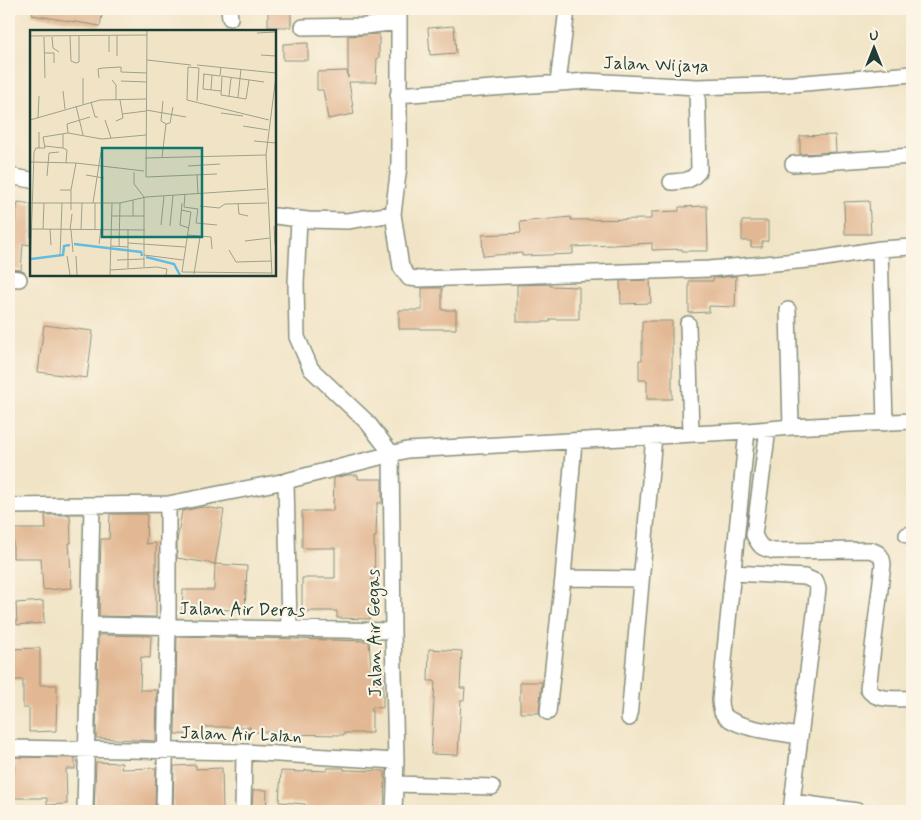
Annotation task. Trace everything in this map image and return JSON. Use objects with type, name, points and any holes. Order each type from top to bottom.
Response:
[{"type":"street","points":[[558,83],[567,9]]},
{"type":"street","points":[[303,27],[365,26],[399,15],[399,166],[393,214],[400,267],[409,278],[709,269],[819,259],[880,249],[912,247]]},
{"type":"street","name":"Jalan Wijaya","points":[[398,95],[587,81],[697,87],[793,84],[912,74]]},
{"type":"street","points":[[671,182],[689,180],[696,176],[699,170],[697,87]]},
{"type":"street","points":[[793,164],[912,156]]},
{"type":"street","points":[[9,176],[30,180]]},
{"type":"street","points":[[276,216],[347,221],[393,214]]},
{"type":"street","points":[[299,219],[296,284],[297,337],[311,368],[368,424],[392,453]]},
{"type":"street","points":[[880,249],[885,423]]},
{"type":"street","points":[[788,310],[791,426]]},
{"type":"street","points":[[688,324],[690,434]]},
{"type":"street","points":[[9,506],[168,504],[286,482],[407,450],[747,431],[791,426],[912,421]]},
{"type":"street","points":[[768,428],[754,535],[759,545],[774,551],[870,550],[878,552],[883,564],[868,689],[870,693],[880,697],[912,699]]},
{"type":"street","points":[[747,431],[720,700],[722,712],[733,722],[744,726],[800,736]]},
{"type":"street","points":[[629,718],[654,436]]},
{"type":"street","points":[[548,712],[563,578],[574,441]]},
{"type":"street","name":"Jalan Air Gegas","points":[[392,453],[396,761],[394,811]]},
{"type":"street","points":[[286,482],[289,629]]},
{"type":"street","points":[[164,811],[168,627],[168,504]]},
{"type":"street","points":[[85,811],[92,506]]},
{"type":"street","points":[[734,573],[805,577],[816,582],[818,589],[792,807],[857,811]]},
{"type":"street","points":[[563,578],[641,579]]},
{"type":"street","name":"Jalan Air Deras","points":[[90,625],[393,631]]},
{"type":"street","name":"Jalan Air Lalan","points":[[9,748],[244,752],[396,761]]},
{"type":"street","points":[[243,811],[244,752]]},
{"type":"street","points":[[396,784],[492,787]]},
{"type":"building","points":[[33,9],[103,9],[100,26],[32,15]]},
{"type":"building","points":[[268,9],[291,9],[291,27],[268,27]]},
{"type":"building","points":[[454,26],[456,53],[430,55],[428,28]]},
{"type":"building","points":[[379,34],[376,82],[349,82],[354,114],[328,119],[323,90],[317,90],[317,72],[347,71],[348,78],[348,36]]},
{"type":"building","points":[[308,43],[308,60],[283,60],[283,44]]},
{"type":"building","points":[[835,135],[836,152],[800,154],[800,136]]},
{"type":"building","points":[[869,201],[871,234],[845,234],[844,202]]},
{"type":"building","points":[[18,202],[30,204],[30,245],[23,244],[21,270],[9,269],[9,247],[12,227],[14,227]]},
{"type":"building","points":[[707,206],[708,251],[682,251],[682,249],[652,250],[652,243],[573,247],[573,254],[522,256],[522,253],[483,256],[482,235],[521,233],[520,222],[571,217],[571,220],[651,219],[651,212],[679,211],[679,207]]},
{"type":"building","points":[[742,221],[768,221],[768,241],[762,241],[762,247],[751,247],[751,241],[742,241]]},
{"type":"building","points":[[736,276],[735,307],[709,306],[709,312],[689,313],[689,281],[713,281],[713,278]]},
{"type":"building","points":[[650,280],[651,303],[621,304],[620,281]]},
{"type":"building","points":[[550,284],[550,286],[579,287],[579,319],[550,319],[550,322],[517,322],[517,285]]},
{"type":"building","points":[[422,288],[442,288],[442,310],[456,310],[456,329],[399,329],[399,310],[422,310]]},
{"type":"building","points":[[642,321],[672,321],[672,399],[647,399],[647,380],[639,380],[639,360],[642,360]]},
{"type":"building","points":[[44,325],[93,331],[87,378],[38,372]]},
{"type":"building","points":[[358,475],[358,479],[382,479],[382,503],[377,503],[376,537],[374,537],[375,577],[372,577],[370,619],[337,618],[337,611],[302,611],[302,578],[335,578],[335,548],[302,548],[302,511],[333,511],[334,478]]},
{"type":"building","points":[[203,507],[224,510],[215,564],[177,558],[177,541],[182,511]]},
{"type":"building","points":[[110,514],[147,514],[146,544],[156,543],[156,617],[99,616],[101,539],[109,539]]},
{"type":"building","points":[[45,515],[70,515],[71,543],[69,543],[72,588],[43,590],[41,558],[13,558],[13,529],[46,529]]},
{"type":"building","points":[[215,564],[247,566],[245,611],[202,608],[202,613],[182,612],[183,590],[214,590]]},
{"type":"building","points":[[43,601],[44,623],[17,625],[16,603]]},
{"type":"building","points":[[98,635],[151,636],[150,658],[141,657],[140,690],[157,690],[156,741],[96,738]]},
{"type":"building","points":[[177,636],[369,641],[371,668],[383,668],[383,708],[372,707],[372,733],[344,733],[344,735],[276,734],[276,732],[250,732],[250,727],[201,727],[201,735],[175,734]]},
{"type":"building","points":[[40,648],[40,685],[57,685],[56,731],[29,732],[29,708],[23,708],[23,680],[9,680],[9,649]]},
{"type":"building","points":[[429,649],[462,651],[460,688],[465,688],[464,700],[461,700],[458,755],[431,754],[435,681],[428,681]]},
{"type":"building","points":[[520,682],[542,682],[539,713],[520,713]]},
{"type":"building","points":[[15,757],[75,758],[75,769],[66,769],[67,804],[47,805],[47,798],[9,798],[9,774],[14,773]]},
{"type":"building","points":[[96,762],[122,763],[121,769],[156,768],[155,811],[94,811]]},
{"type":"building","points":[[196,765],[196,769],[222,768],[223,811],[173,811],[174,766]]},
{"type":"building","points":[[327,768],[385,771],[384,811],[304,811],[305,804],[279,802],[281,771],[327,771]]},
{"type":"building","points":[[253,790],[267,790],[266,811],[252,811]]}]
